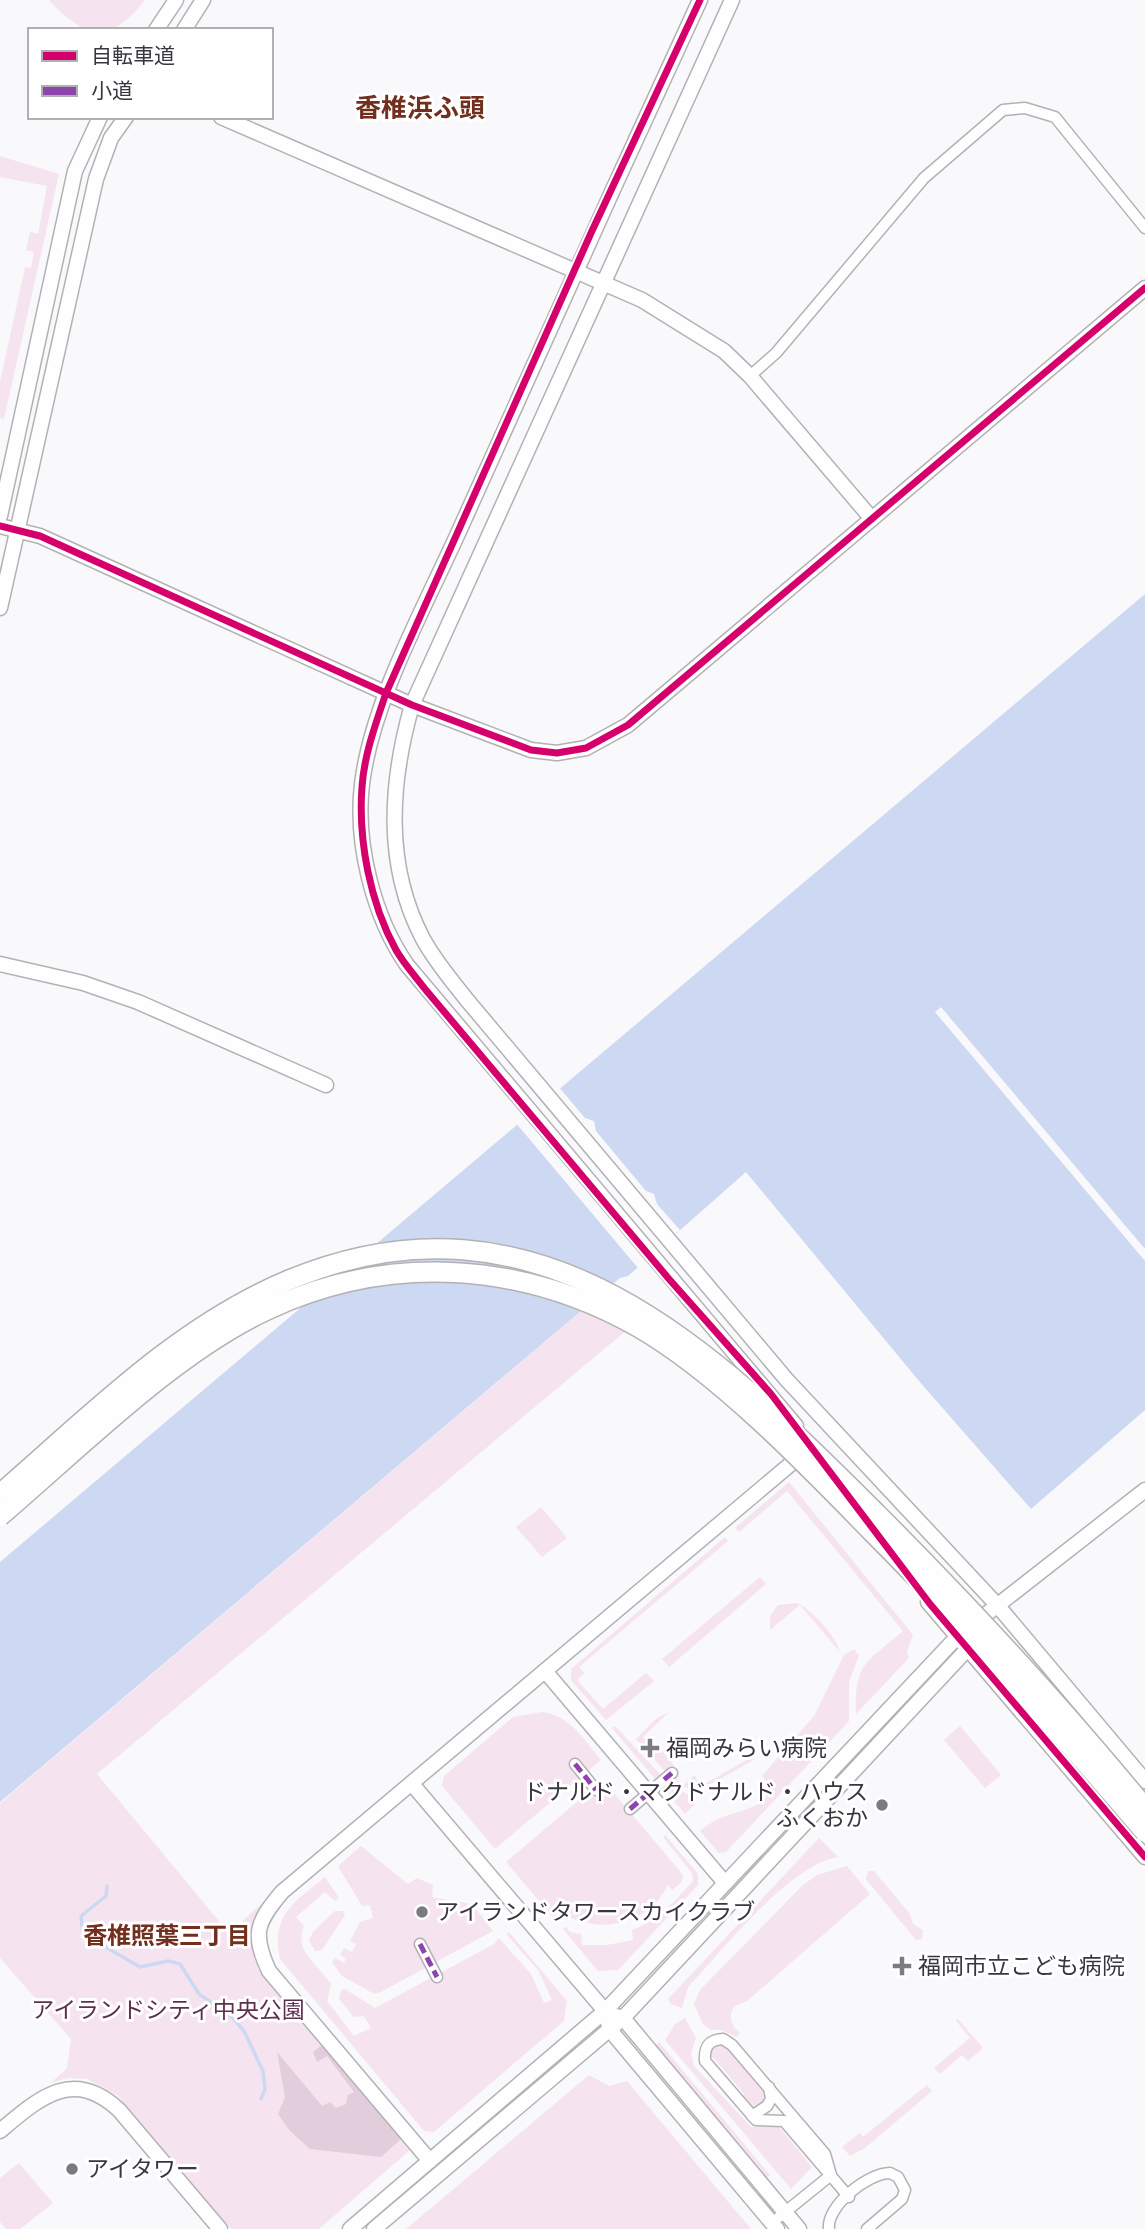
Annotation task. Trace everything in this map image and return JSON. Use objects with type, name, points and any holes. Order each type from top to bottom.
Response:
[{"type":"highway","points":[[0,1494],[189,1335],[224,1312],[292,1278],[340,1263],[401,1252],[466,1252],[533,1262],[593,1284],[646,1311],[690,1341],[769,1409],[942,1579],[1145,1808]]},
{"type":"highway","points":[[0,1516],[190,1356],[268,1309],[333,1284],[402,1272],[464,1271],[528,1282],[584,1301],[639,1328],[677,1354],[757,1422],[837,1496],[1014,1679],[1145,1832]]},
{"type":"street","points":[[157,28],[176,0]]},
{"type":"street","points":[[185,28],[203,0]]},
{"type":"street","points":[[701,0],[574,272],[386,692],[371,740],[362,786],[361,824],[367,865],[396,950],[811,1446],[957,1637],[1145,1857]]},
{"type":"street","points":[[732,0],[412,705],[401,745],[393,807],[397,859],[403,887],[422,937],[467,1000],[761,1350],[998,1606],[1145,1781]]},
{"type":"street","points":[[750,376],[776,353],[924,178],[1003,110],[1025,108],[1055,117],[1145,228]]},
{"type":"street","points":[[0,516],[75,171],[99,119]]},
{"type":"street","points":[[0,608],[20,530],[96,179],[111,138],[125,119]]},
{"type":"street","points":[[226,119],[603,284],[667,315],[724,351],[750,376],[872,519]]},
{"type":"street","points":[[0,526],[40,536],[412,705],[531,750],[565,752],[596,744],[628,725],[1145,288]]},
{"type":"street","points":[[0,964],[83,983],[138,1002],[326,1085]]},
{"type":"street","points":[[430,2161],[270,1971],[258,1937],[263,1917],[282,1892],[811,1446]]},
{"type":"street","points":[[350,2229],[605,2011],[957,1637],[1145,1490]]},
{"type":"street","points":[[374,2229],[623,2018],[969,1649],[998,1606]]},
{"type":"street","points":[[545,1671],[725,1884]]},
{"type":"street","points":[[575,1764],[596,1790]]},
{"type":"street","points":[[630,1809],[671,1773]]},
{"type":"street","points":[[412,1784],[605,2011],[610,2030],[774,2226],[784,2213],[831,2175]]},
{"type":"street","points":[[420,1944],[437,1977]]},
{"type":"street","points":[[605,2011],[623,2018],[799,2229]]},
{"type":"street","points":[[831,2175],[825,2154],[769,2087],[723,2039],[713,2040],[707,2045],[705,2060],[752,2116],[756,2120],[784,2121],[849,2197]]},
{"type":"street","points":[[752,2116],[767,2106],[771,2099],[769,2087]]},
{"type":"street","points":[[0,2130],[49,2093],[71,2088],[101,2097],[119,2110],[220,2229]]},
{"type":"street","points":[[830,2229],[828,2220],[834,2209],[881,2173],[890,2172],[905,2190],[902,2199],[867,2229]]},
{"type":"green space","points":[[49,0],[145,0],[132,15],[113,28],[84,28]]},
{"type":"green space","points":[[0,156],[59,174],[4,419],[0,418],[0,382],[25,267],[31,268],[34,252],[26,250],[30,232],[38,234],[47,186],[0,177]]},
{"type":"green space","name":"アイランドシティ中央公園","points":[[605,1291],[634,1324],[97,1774],[229,1933],[268,1898],[256,1916],[251,1931],[258,1968],[410,2150],[319,2229],[231,2229],[117,2095],[87,2079],[68,2078],[51,2083],[67,2068],[71,2039],[0,1958],[0,1803]]},
{"type":"green space","points":[[789,1482],[913,1635],[907,1651],[909,1658],[856,1714],[858,1683],[866,1664],[903,1631],[787,1491],[739,1532],[735,1528]]},
{"type":"green space","points":[[541,1507],[567,1538],[542,1557],[516,1527]]},
{"type":"green space","points":[[725,1537],[728,1541],[579,1667],[584,1673],[577,1680],[603,1709],[646,1673],[654,1681],[606,1720],[571,1680],[571,1669]]},
{"type":"green space","points":[[760,1577],[766,1584],[669,1667],[662,1659]]},
{"type":"green space","points":[[778,1605],[800,1605],[770,1630],[770,1616]]},
{"type":"green space","points":[[800,1605],[822,1624],[840,1652]]},
{"type":"green space","points":[[854,1649],[859,1656],[849,1682],[849,1721],[726,1852],[719,1853],[700,1831],[725,1816],[765,1800],[769,1784],[762,1776],[814,1716],[844,1655]]},
{"type":"green space","points":[[542,1712],[568,1723],[601,1760],[495,1849],[442,1786],[444,1776],[513,1717]]},
{"type":"green space","points":[[669,1712],[643,1737],[656,1753],[661,1749],[674,1765],[669,1770],[682,1786],[695,1775],[699,1787],[754,1756],[755,1759],[704,1788],[679,1787],[636,1739],[657,1718]]},
{"type":"green space","points":[[615,1726],[670,1785],[695,1798],[695,1804],[685,1814],[612,1728]]},
{"type":"green space","points":[[960,1726],[1001,1775],[985,1788],[944,1740]]},
{"type":"green space","points":[[603,1780],[683,1875],[682,1882],[672,1890],[668,1885],[646,1911],[617,1924],[584,1922],[554,1908],[558,1919],[556,1921],[506,1862]]},
{"type":"green space","points":[[665,1835],[698,1874],[698,1885],[618,1970],[598,1971],[563,1929],[566,1927],[570,1932],[581,1934],[582,1945],[607,1945],[633,1940],[632,1930],[658,1916],[693,1881],[692,1873],[663,1837]]},
{"type":"green space","points":[[819,1838],[838,1857],[819,1864],[778,1892],[688,1987],[682,2008],[671,2004],[668,1999]]},
{"type":"green space","name":"アイランドタワースカイクラブ","points":[[361,1846],[408,1884],[417,1878],[433,1885],[432,1897],[472,1904],[493,1931],[381,1992],[374,1994],[342,1976],[332,1962],[335,1958],[344,1963],[346,1958],[340,1955],[344,1948],[352,1952],[356,1944],[350,1941],[360,1922],[373,1918],[370,1905],[362,1906],[338,1866]]},
{"type":"green space","points":[[847,1866],[870,1894],[747,2001],[735,2006],[731,2017],[732,2024],[740,2033],[737,2037],[721,2030],[711,2030],[703,2024],[694,2004],[700,1990],[803,1885],[817,1875]]},
{"type":"green space","points":[[868,1871],[874,1871],[910,1914],[913,1924],[923,1930],[922,1939],[916,1940],[866,1879]]},
{"type":"green space","points":[[325,1877],[339,1898],[335,1901],[325,1892],[296,1917],[304,1926],[302,1943],[305,1950],[331,1984],[327,2001],[354,2036],[371,2028],[364,2016],[354,2017],[339,1999],[341,1990],[345,1989],[375,2008],[494,1944],[499,1938],[531,1974],[544,2003],[552,2000],[538,1970],[506,1934],[509,1932],[567,2001],[564,2021],[434,2132],[424,2131],[280,1959],[278,1944],[282,1920],[295,1902]]},
{"type":"green space","points":[[335,1911],[343,1911],[345,1915],[322,1950],[315,1951],[309,1940],[313,1932]]},
{"type":"green space","points":[[685,2018],[696,2038],[691,2053],[694,2066],[751,2127],[778,2126],[812,2167],[791,2189],[665,2040],[675,2024]]},
{"type":"green space","points":[[958,2019],[983,2048],[968,2061],[962,2055],[940,2074],[934,2068],[970,2038],[956,2021]]},
{"type":"green space","points":[[659,2042],[770,2175],[765,2180],[654,2047]]},
{"type":"green space","points":[[725,2045],[765,2089],[768,2098],[756,2110],[742,2098],[745,2095],[713,2057],[709,2060],[710,2049]]},
{"type":"green space","points":[[589,2075],[609,2086],[627,2081],[751,2229],[406,2229]]},
{"type":"green space","points":[[927,2085],[932,2091],[865,2148],[850,2156],[842,2147],[860,2133],[863,2137]]},
{"type":"green space","points":[[19,2163],[53,2203],[20,2229],[6,2229],[0,2222],[0,2178]]},
{"type":"shaded area","points":[[322,2045],[401,2139],[381,2157],[310,2149],[290,2131],[278,2114],[285,2097],[277,2052],[322,2106],[330,2102],[336,2108],[346,2104],[348,2095],[354,2092],[327,2056],[317,2062],[313,2052]]},
{"type":"water","points":[[1145,594],[1145,1410],[1031,1509],[919,1381],[746,1172],[628,1276],[620,1278],[0,1802],[0,1562]]},
{"type":"pier","points":[[941,1007],[1145,1249],[1145,1261],[935,1012]]},
{"type":"pier","points":[[558,1086],[585,1118],[594,1121],[596,1131],[646,1191],[654,1194],[657,1204],[680,1230],[638,1268],[515,1122]]},
{"type":"waterway","points":[[107,1886],[106,1896],[81,1916],[83,1934],[140,1967],[168,1961],[180,1964],[199,1994],[231,2016],[244,2031],[263,2071],[265,2089],[261,2099]]},
{"type":"marked path","points":[[575,1764],[596,1790]]},
{"type":"marked path","points":[[630,1809],[672,1773]]},
{"type":"marked path","points":[[420,1944],[437,1977]]},
{"type":"cycle path","points":[[700,0],[591,233],[386,693],[368,751],[362,787],[364,849],[373,892],[396,950],[425,989],[669,1279],[771,1394],[930,1604],[1145,1857]]},
{"type":"cycle path","points":[[0,526],[40,536],[412,705],[531,750],[557,753],[586,748],[628,725],[1145,288]]},
{"type":"place","name":"福岡みらい病院","points":[[650,1748]]},
{"type":"place","name":"ドナルド・マクドナルド・ハウス ふくおか","points":[[882,1805]]},
{"type":"place","name":"アイランドタワースカイクラブ","points":[[422,1912]]},
{"type":"place","name":"福岡市立こども病院","points":[[902,1966]]},
{"type":"place","name":"アイタワー","points":[[72,2169]]},
{"type":"district","name":"香椎浜ふ頭","points":[[420,108]]},
{"type":"district","name":"香椎照葉三丁目","points":[[167,1936]]}]
